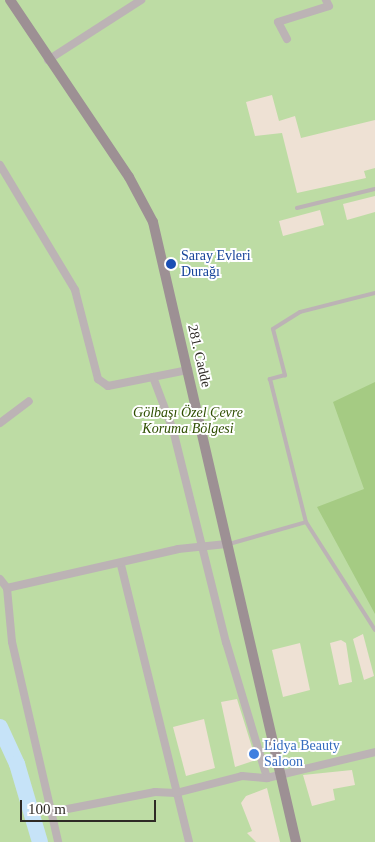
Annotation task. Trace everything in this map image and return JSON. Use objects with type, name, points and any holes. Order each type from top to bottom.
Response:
[{"type":"street","name":"281. Cadde","points":[[10,0],[146,206],[188,370],[296,842]]},
{"type":"street","points":[[48,60],[141,0]]},
{"type":"street","points":[[287,39],[278,22],[329,6],[326,0]]},
{"type":"street","points":[[0,165],[75,290],[98,379],[108,386],[188,370]]},
{"type":"street","points":[[153,376],[173,430],[203,547],[267,778]]},
{"type":"street","points":[[0,423],[29,401]]},
{"type":"street","points":[[7,588],[203,547],[227,544]]},
{"type":"street","points":[[121,564],[188,842]]},
{"type":"street","points":[[0,579],[7,588],[12,642],[58,842]]},
{"type":"street","points":[[52,812],[155,792],[176,793],[242,776],[267,778],[375,752]]},
{"type":"lane","points":[[297,208],[375,189]]},
{"type":"lane","points":[[375,293],[300,312],[273,329],[285,375],[270,378],[306,522],[375,630]]},
{"type":"lane","points":[[227,544],[306,522]]},
{"type":"green space","name":"Gölbaşı Özel Çevre Koruma Bölgesi","points":[[0,0],[375,0],[375,842],[0,842]]},
{"type":"green space","points":[[375,382],[375,614],[317,507],[364,489],[333,402]]},
{"type":"building","points":[[272,95],[279,121],[295,116],[301,138],[375,120],[375,168],[364,171],[366,178],[297,193],[282,133],[255,136],[246,102]]},
{"type":"building","points":[[375,196],[375,212],[347,220],[343,204]]},
{"type":"building","points":[[320,210],[324,225],[283,236],[279,221]]},
{"type":"building","points":[[363,634],[374,676],[364,680],[353,639]]},
{"type":"building","points":[[341,640],[346,643],[352,682],[339,685],[330,643]]},
{"type":"building","points":[[300,643],[310,690],[283,697],[272,650]]},
{"type":"building","points":[[237,699],[256,760],[235,767],[221,702]]},
{"type":"building","points":[[204,719],[215,768],[186,776],[173,727]]},
{"type":"building","points":[[352,770],[355,785],[333,789],[335,800],[312,806],[303,775]]},
{"type":"building","points":[[267,788],[280,842],[256,842],[247,833],[252,831],[241,803],[246,796]]},
{"type":"waterway","points":[[0,727],[17,764],[40,842]]},
{"type":"place","name":"Saray Evleri Durağı","points":[[171,264]]},
{"type":"place","name":"Lidya Beauty Saloon","points":[[254,754]]}]
